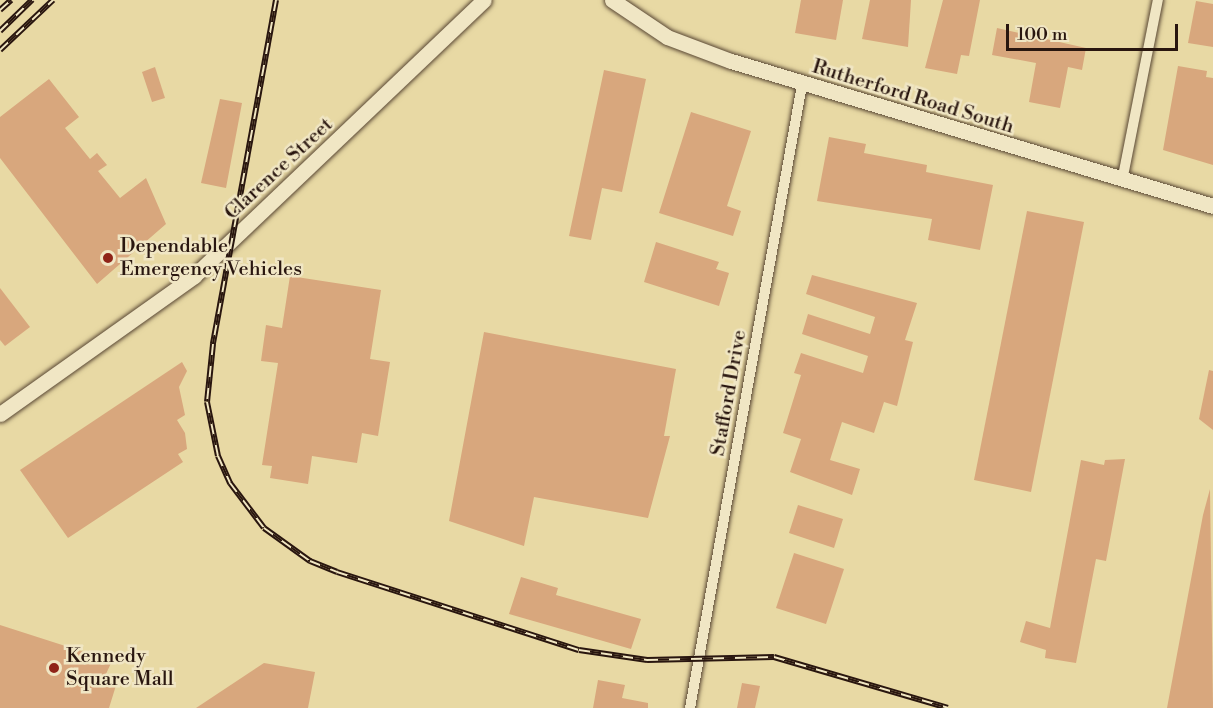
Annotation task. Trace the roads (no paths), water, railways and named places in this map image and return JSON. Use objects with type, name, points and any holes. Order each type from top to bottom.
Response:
[{"type":"street","name":"Clarence Street","points":[[0,414],[194,276],[484,0]]},
{"type":"street","name":"Rutherford Road South","points":[[612,0],[667,37],[802,85],[1213,206]]},
{"type":"street","points":[[1122,181],[1158,0]]},
{"type":"street","name":"Stafford Drive","points":[[690,708],[802,85]]},
{"type":"railway","points":[[0,10],[11,0]]},
{"type":"railway","points":[[0,31],[32,0]]},
{"type":"railway","points":[[0,50],[53,0]]},
{"type":"railway","points":[[276,0],[213,344],[207,402],[218,456],[230,483],[264,528],[310,561],[337,572],[579,650],[647,660],[774,657],[948,708]]},
{"type":"place","name":"Dependable Emergency Vehicles","points":[[108,258]]},
{"type":"place","name":"Kennedy Square Mall","points":[[54,668]]}]
